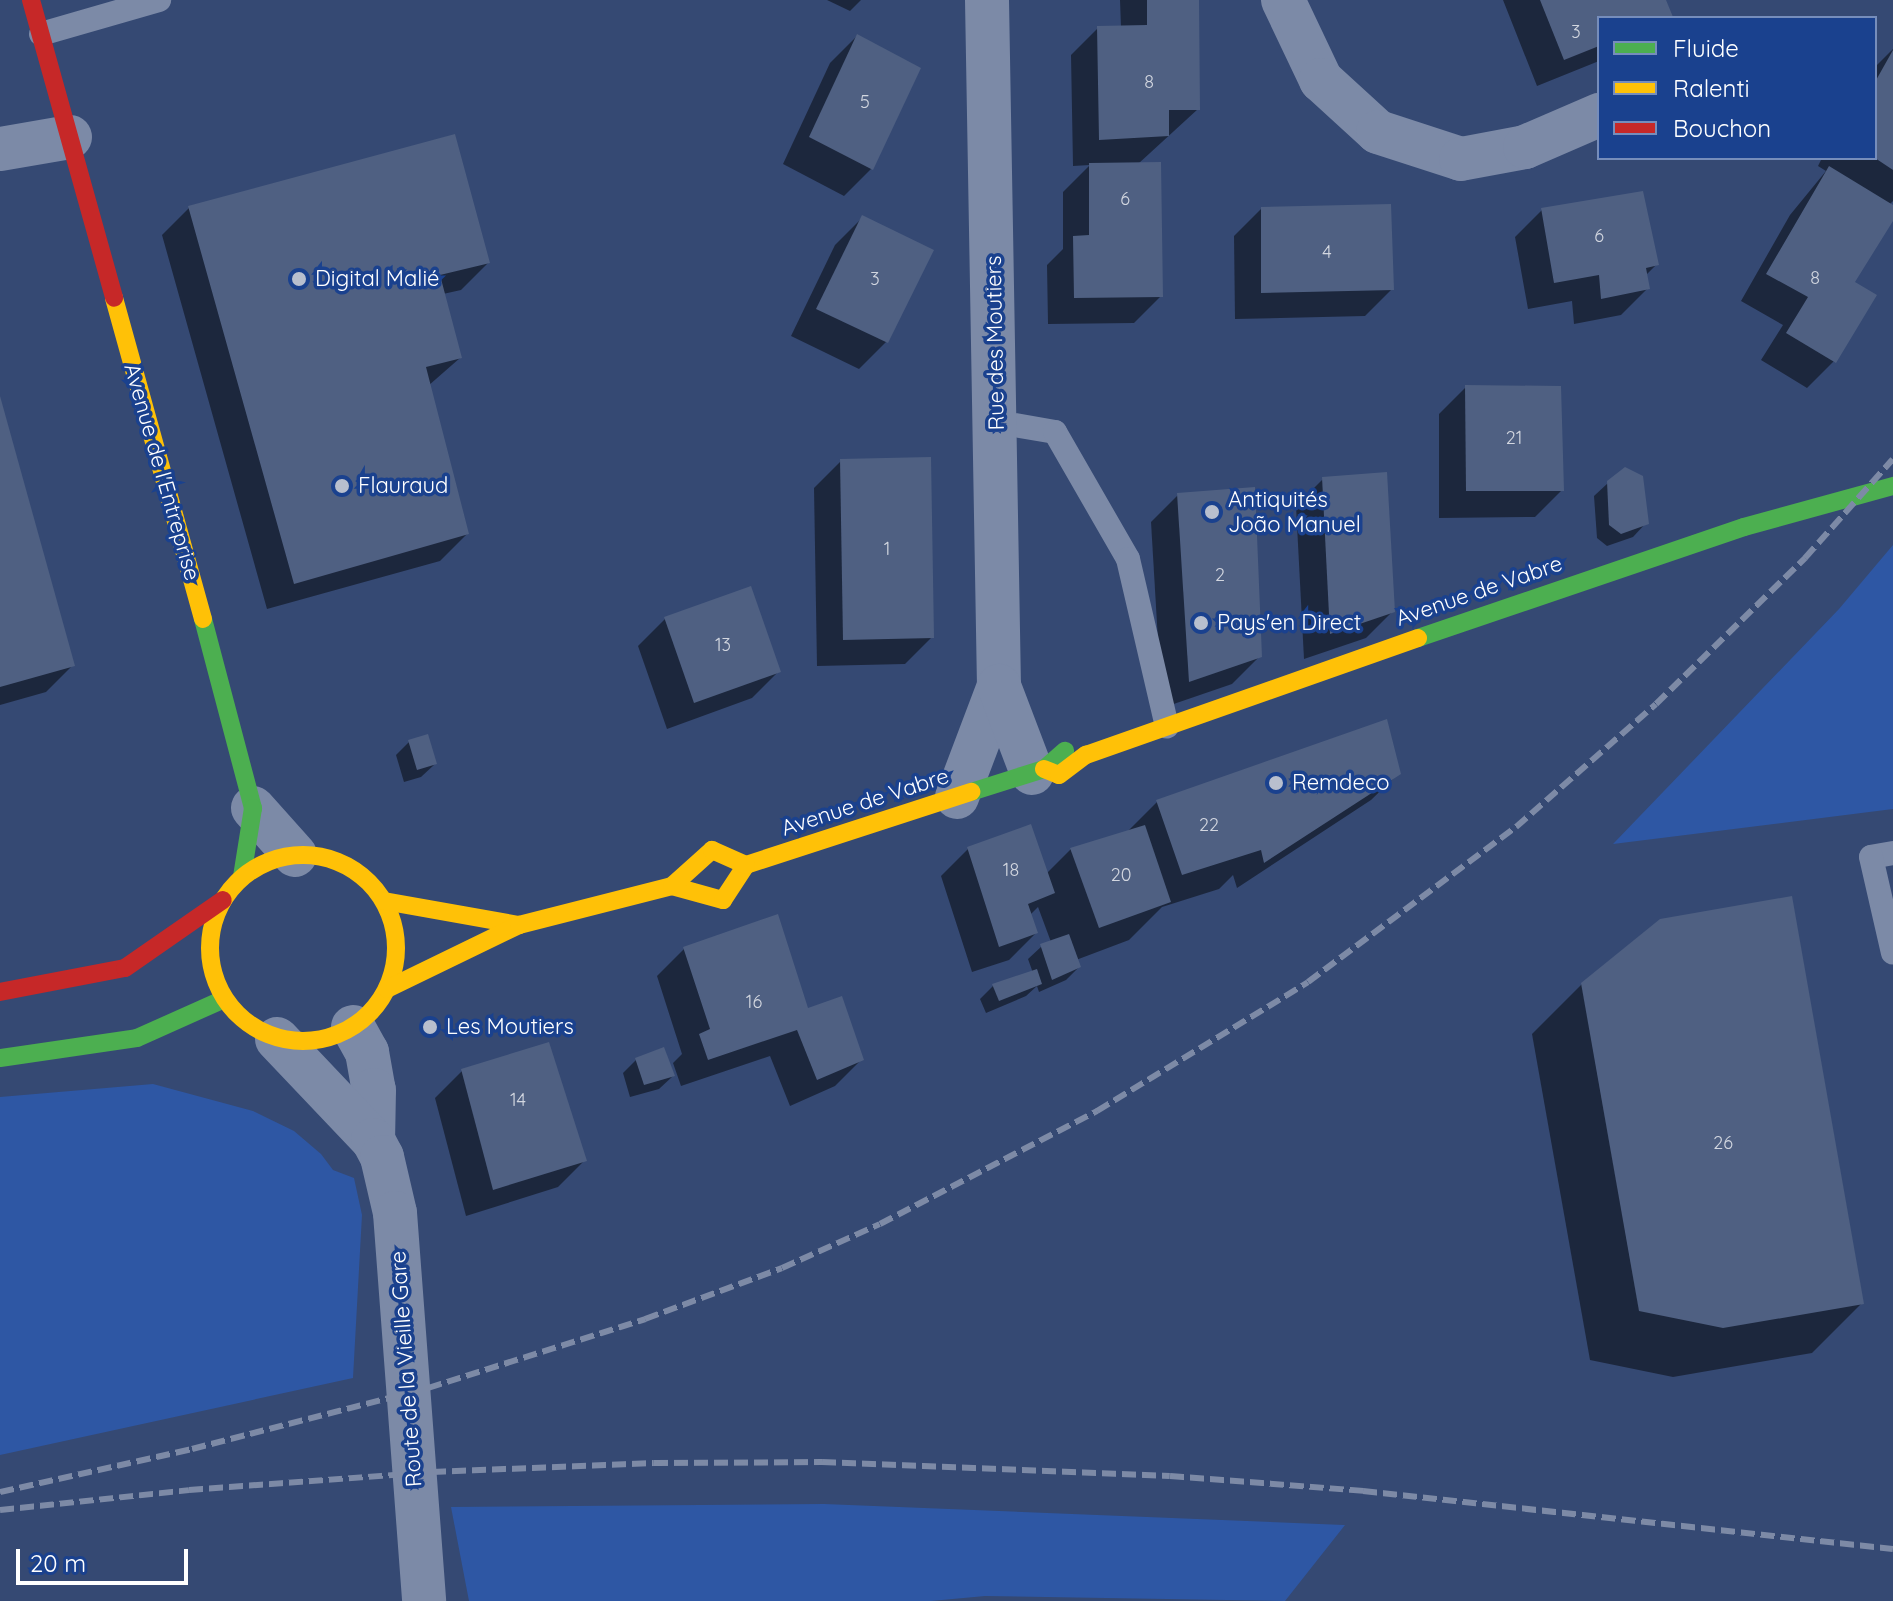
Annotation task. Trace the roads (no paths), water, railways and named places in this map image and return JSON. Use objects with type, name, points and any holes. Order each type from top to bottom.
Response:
[{"type":"main road","name":"Avenue de l'Entreprise","points":[[31,0],[226,698],[253,808],[242,877]]},
{"type":"main road","name":"Avenue de Vabre","points":[[746,865],[1038,771],[1062,750],[1086,755],[1729,532],[1893,486]]},
{"type":"main road","points":[[387,989],[519,925],[672,886],[712,850],[746,865],[723,900],[672,886]]},
{"type":"main road","points":[[295,855],[322,856],[346,865],[369,880],[384,901],[395,929],[396,945],[396,960],[387,989],[373,1011],[353,1027],[329,1038],[303,1042],[277,1039],[247,1023],[224,999],[214,976],[209,950],[212,924],[223,900],[242,877],[267,862],[295,855]]},
{"type":"main road","points":[[0,992],[125,968],[223,900]]},
{"type":"main road","points":[[384,901],[519,925]]},
{"type":"main road","points":[[0,1058],[137,1038],[224,999]]},
{"type":"street","name":"Rue des Moutiers","points":[[957,797],[999,686],[997,422],[987,0]]},
{"type":"street","points":[[1283,0],[1321,80],[1378,132],[1461,159],[1525,147],[1597,116]]},
{"type":"street","points":[[0,149],[70,137]]},
{"type":"street","name":"Rue des Moutiers","points":[[999,686],[1038,771]]},
{"type":"street","name":"Avenue de l'Entreprise","points":[[253,808],[295,855]]},
{"type":"street","name":"Route de la Vieille Gare","points":[[353,1027],[367,1052],[374,1090],[373,1140]]},
{"type":"street","name":"Route de la Vieille Gare","points":[[277,1039],[373,1140],[382,1157],[395,1213],[424,1601]]},
{"type":"lane","points":[[41,34],[134,3],[159,0]]},
{"type":"lane","points":[[997,422],[1055,432],[1128,559],[1167,727]]},
{"type":"lane","points":[[1893,853],[1871,857],[1893,953]]},
{"type":"railway","points":[[0,1492],[192,1449],[428,1388],[645,1319],[782,1268],[880,1224],[1097,1111],[1308,982],[1516,827],[1656,704],[1805,558],[1893,459]]},
{"type":"railway","points":[[0,1510],[189,1490],[432,1472],[654,1463],[822,1462],[1170,1476],[1363,1491],[1893,1549]]},
{"type":"place","name":"Digital Malié","points":[[299,279]]},
{"type":"place","name":"Flauraud","points":[[342,486]]},
{"type":"place","name":"Antiquités João Manuel","points":[[1212,512]]},
{"type":"place","name":"Pays'en Direct","points":[[1201,623]]},
{"type":"place","name":"Remdeco","points":[[1276,783]]},
{"type":"place","name":"Les Moutiers","points":[[430,1027]]}]
